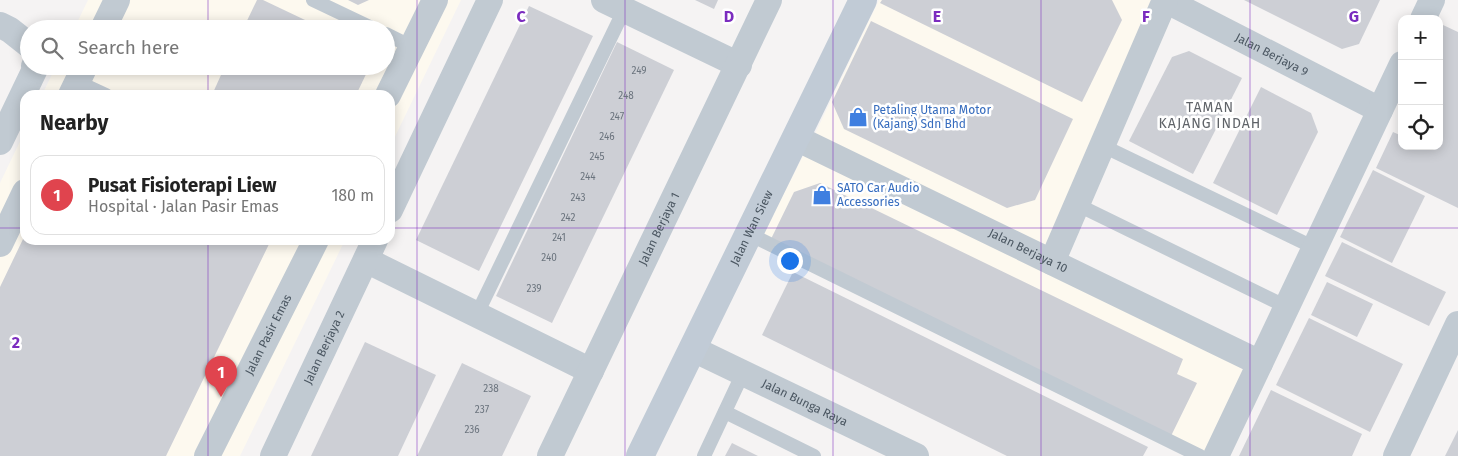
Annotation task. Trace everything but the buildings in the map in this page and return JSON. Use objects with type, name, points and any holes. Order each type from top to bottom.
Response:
[{"type":"street","points":[[107,20],[117,0]]},
{"type":"street","points":[[390,90],[435,0]]},
{"type":"street","points":[[395,200],[490,0]]},
{"type":"street","name":"Jalan Berjaya 1","points":[[550,456],[769,0]]},
{"type":"street","name":"Jalan Wan Siew","points":[[640,456],[864,0]]},
{"type":"street","points":[[1052,262],[1165,0]]},
{"type":"street","name":"Jalan Berjaya 9","points":[[1165,0],[1380,110]]},
{"type":"street","points":[[1425,15],[1432,0]]},
{"type":"street","points":[[619,3],[739,65]]},
{"type":"street","points":[[0,25],[20,38]]},
{"type":"street","points":[[1216,456],[1398,72]]},
{"type":"street","points":[[25,90],[32,75]]},
{"type":"street","points":[[1,140],[20,100]]},
{"type":"street","name":"Jalan Berjaya 10","points":[[796,138],[1260,363]]},
{"type":"street","points":[[0,244],[20,202]]},
{"type":"street","name":"Jalan Pasir Emas","points":[[207,456],[313,245]]},
{"type":"street","points":[[371,250],[477,314],[592,371]]},
{"type":"street","name":"Jalan Berjaya 2","points":[[273,456],[371,250]]},
{"type":"street","points":[[1396,456],[1458,324]]},
{"type":"street","name":"Jalan Bunga Raya","points":[[693,349],[916,456]]},
{"type":"lane","points":[[313,0],[355,20]]},
{"type":"lane","points":[[477,314],[619,3]]},
{"type":"lane","points":[[395,38],[412,46]]},
{"type":"lane","points":[[78,81],[96,90]]},
{"type":"lane","points":[[1103,146],[1315,248]]},
{"type":"lane","points":[[1078,205],[1287,307]]},
{"type":"lane","points":[[749,234],[1200,456]]},
{"type":"lane","points":[[704,456],[744,373]]},
{"type":"lane","points":[[725,412],[814,456]]},
{"type":"shaded area","points":[[88,0],[461,0],[395,137],[395,90],[44,90],[52,75],[395,75],[395,20],[78,20]]},
{"type":"shaded area","points":[[879,0],[1154,0],[1047,251],[813,138]]},
{"type":"shaded area","points":[[20,141],[20,245],[343,245],[240,456],[0,456],[0,183]]},
{"type":"shaded area","points":[[804,154],[1248,368],[1207,453],[763,235]]},
{"type":"place","name":"Petaling Utama Motor (Kajang) Sdn Bhd","points":[[858,117]]},
{"type":"place","name":"SATO Car Audio Accessories","points":[[822,195]]},
{"type":"place","name":"Pusat Fisioterapi Liew","points":[[221,397]]},
{"type":"district","name":"TAMAN KAJANG INDAH","points":[[1210,116]]}]
